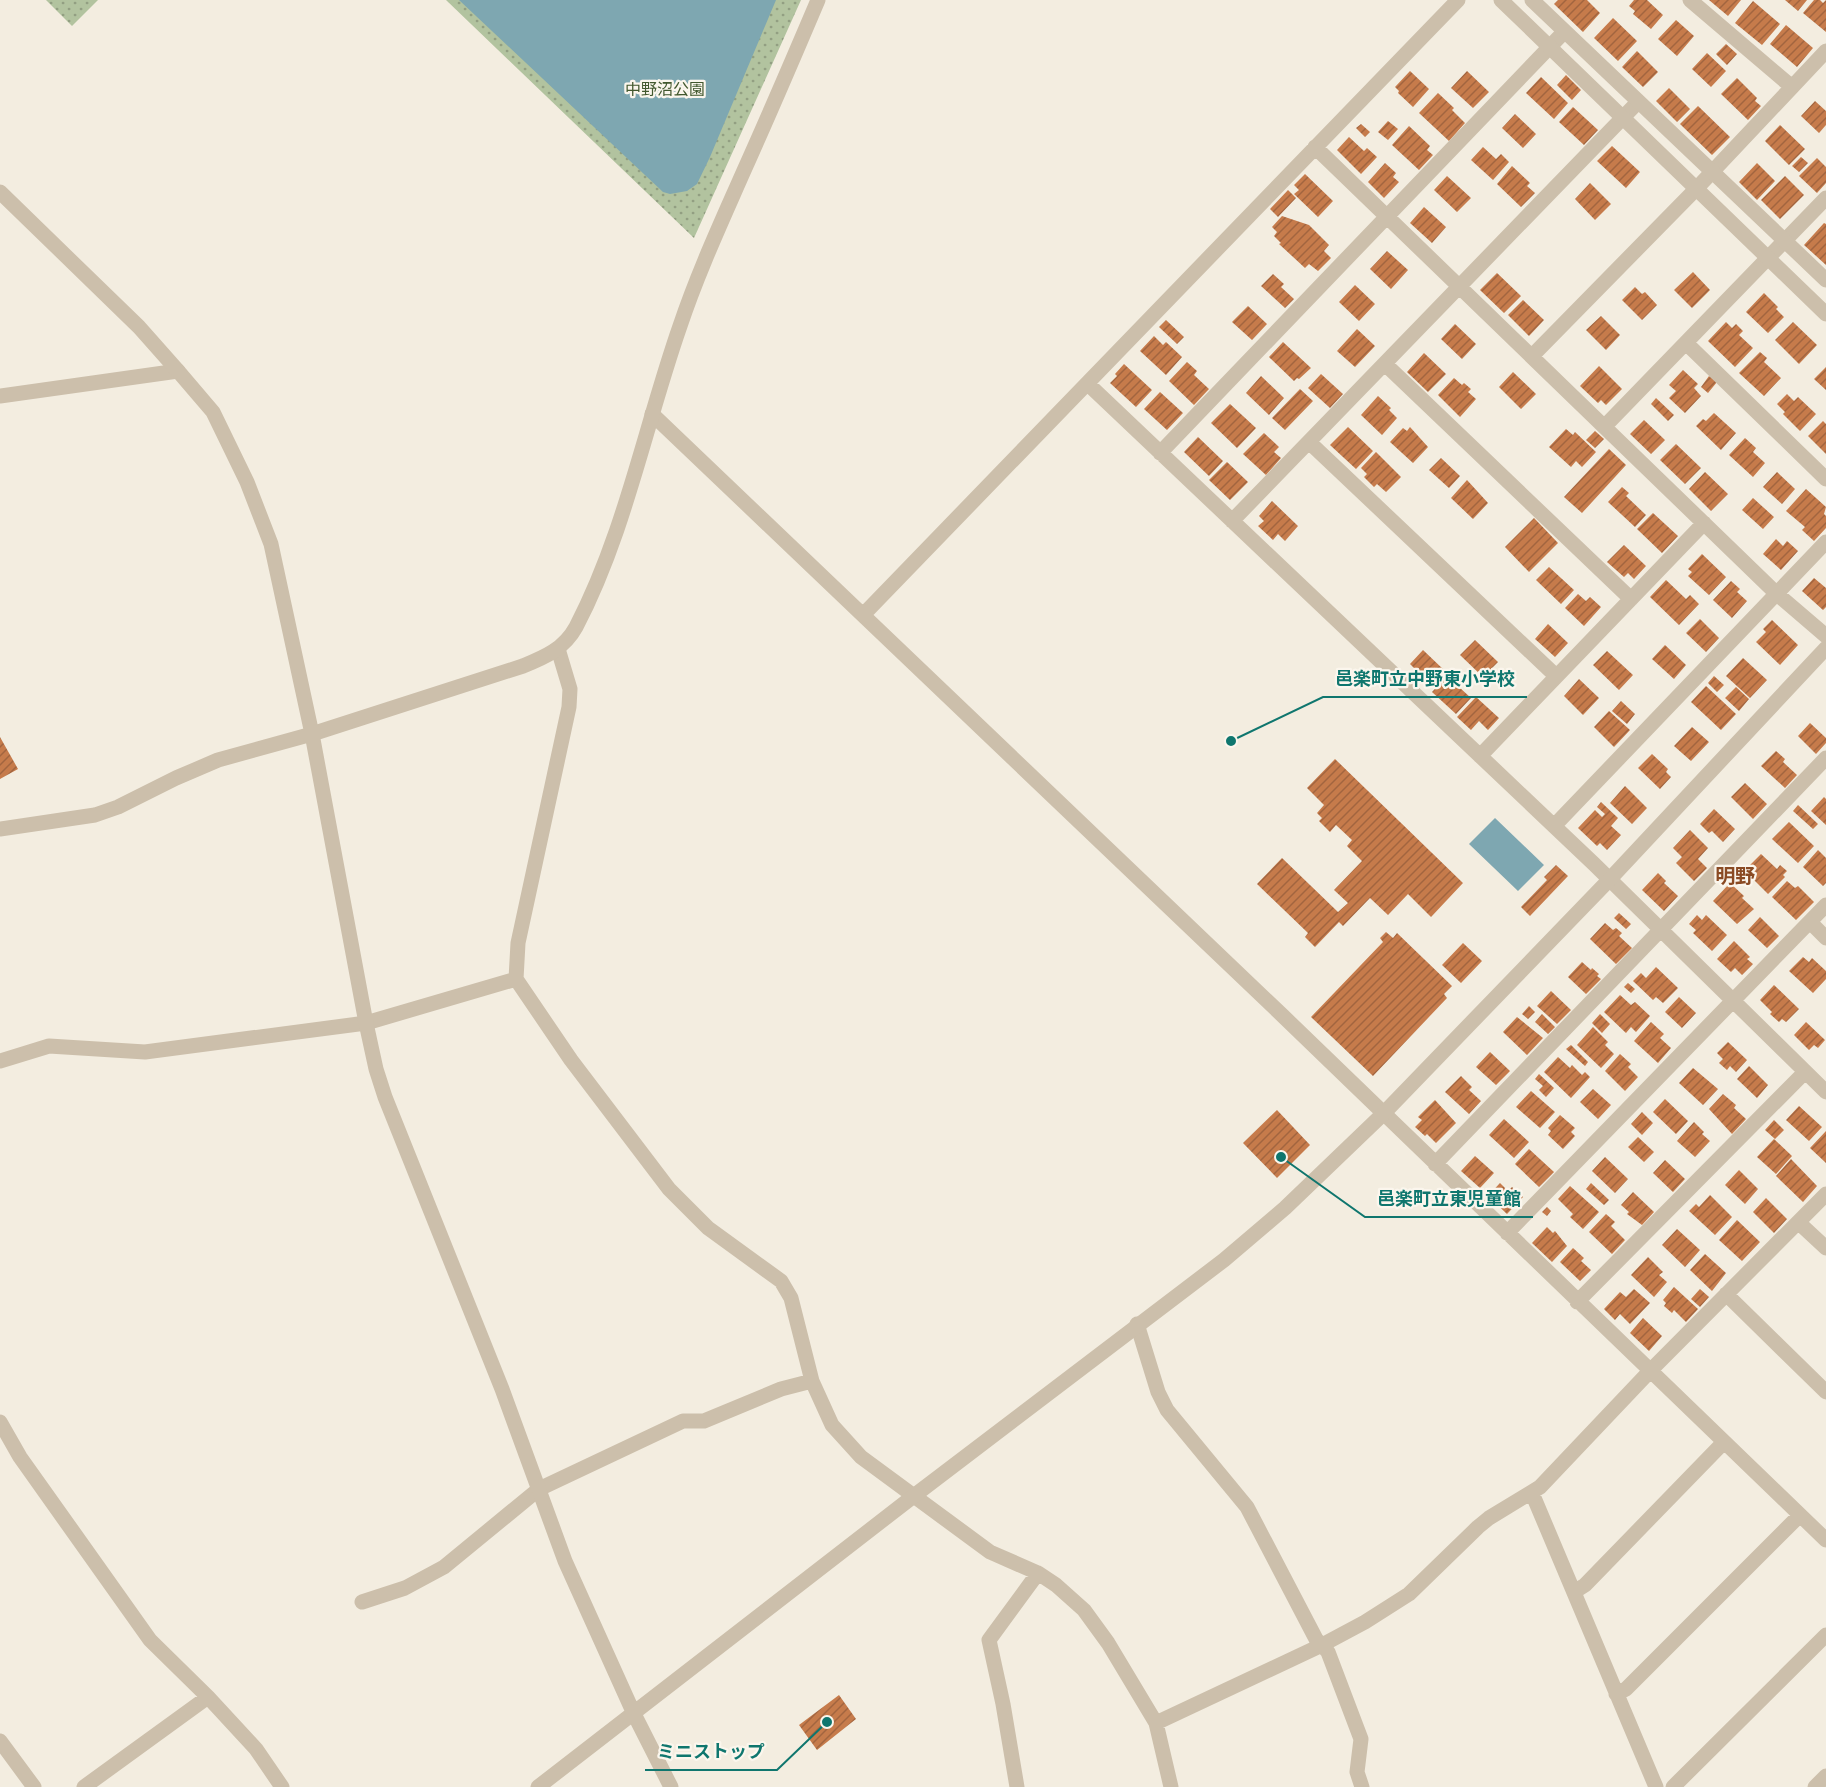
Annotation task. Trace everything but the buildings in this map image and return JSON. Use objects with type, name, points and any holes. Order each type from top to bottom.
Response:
[{"type":"street","points":[[0,829],[110,810],[218,760],[312,735],[523,666],[558,649],[567,642],[576,628],[600,574],[628,496],[680,325],[704,262],[818,0]]},
{"type":"street","points":[[863,615],[1458,0]]},
{"type":"street","points":[[1501,0],[1826,314]]},
{"type":"street","points":[[1532,0],[1826,280]]},
{"type":"street","points":[[1690,0],[1792,87]]},
{"type":"street","points":[[1160,453],[1564,32]]},
{"type":"street","points":[[1532,356],[1696,189],[1826,51]]},
{"type":"street","points":[[1232,521],[1638,102]]},
{"type":"street","points":[[1315,147],[1777,594],[1826,636]]},
{"type":"street","points":[[0,192],[139,327],[178,370],[213,412],[247,482],[271,544],[312,735],[366,1023],[385,1097],[502,1389],[565,1561],[634,1714],[671,1787]]},
{"type":"street","points":[[1605,426],[1826,198]]},
{"type":"street","points":[[1686,344],[1826,478]]},
{"type":"street","points":[[1385,364],[1631,598]]},
{"type":"street","points":[[0,396],[178,370]]},
{"type":"street","points":[[1088,384],[1554,826],[1826,1092]]},
{"type":"street","points":[[652,414],[1283,1016],[1826,1540]]},
{"type":"street","points":[[1309,442],[1556,676]]},
{"type":"street","points":[[1480,756],[1704,523]]},
{"type":"street","points":[[1554,826],[1826,542]]},
{"type":"street","points":[[538,1787],[1137,1324],[1224,1260],[1285,1208],[1383,1114],[1610,880],[1826,648]]},
{"type":"street","points":[[558,649],[570,689],[569,707],[518,943],[516,979],[571,1060],[669,1189],[708,1228],[781,1281],[791,1298],[812,1382],[832,1425],[861,1457],[990,1552],[1038,1574],[1069,1594],[1084,1610],[1108,1642],[1156,1723],[1171,1787]]},
{"type":"street","points":[[1435,1164],[1662,931],[1826,758]]},
{"type":"street","points":[[1507,1233],[1826,905]]},
{"type":"street","points":[[1810,922],[1826,938]]},
{"type":"street","points":[[0,1062],[49,1046],[145,1052],[366,1023],[516,979]]},
{"type":"street","points":[[1577,1302],[1805,1072]]},
{"type":"street","points":[[1156,1723],[1322,1645],[1365,1622],[1409,1594],[1489,1518],[1540,1487],[1650,1371],[1826,1194]]},
{"type":"street","points":[[1798,1222],[1826,1248]]},
{"type":"street","points":[[1726,1294],[1826,1392]]},
{"type":"street","points":[[1137,1324],[1158,1392],[1167,1410],[1247,1507],[1316,1639],[1328,1652],[1360,1739],[1357,1772],[1362,1787]]},
{"type":"street","points":[[363,1602],[405,1588],[444,1567],[540,1489],[683,1421],[704,1421],[781,1389],[812,1382]]},
{"type":"street","points":[[0,1422],[20,1457],[150,1640],[208,1697],[256,1749],[282,1787]]},
{"type":"street","points":[[1574,1592],[1584,1585],[1724,1442]]},
{"type":"street","points":[[1532,1493],[1656,1787]]},
{"type":"street","points":[[1616,1694],[1626,1689],[1800,1515]]},
{"type":"street","points":[[1017,1787],[989,1640],[1038,1574]]},
{"type":"street","points":[[1673,1787],[1826,1635]]},
{"type":"street","points":[[84,1787],[208,1697]]},
{"type":"street","points":[[0,1741],[34,1787]]},
{"type":"street","points":[[1815,1787],[1826,1776]]},
{"type":"green space","points":[[46,0],[98,0],[72,26]]},
{"type":"green space","name":"中野沼公園","points":[[446,0],[801,0],[694,238]]},
{"type":"water","name":"中野沼公園","points":[[459,0],[776,0],[697,184],[687,191],[670,194],[663,192]]},
{"type":"water","points":[[1495,818],[1544,865],[1518,891],[1469,844]]},
{"type":"place","name":"邑楽町立中野東小学校","points":[[1231,741]]},
{"type":"place","name":"邑楽町立東児童館","points":[[1281,1157]]},
{"type":"place","name":"ミニストップ","points":[[827,1722]]},
{"type":"district","name":"明野","points":[[1735,876]]}]
